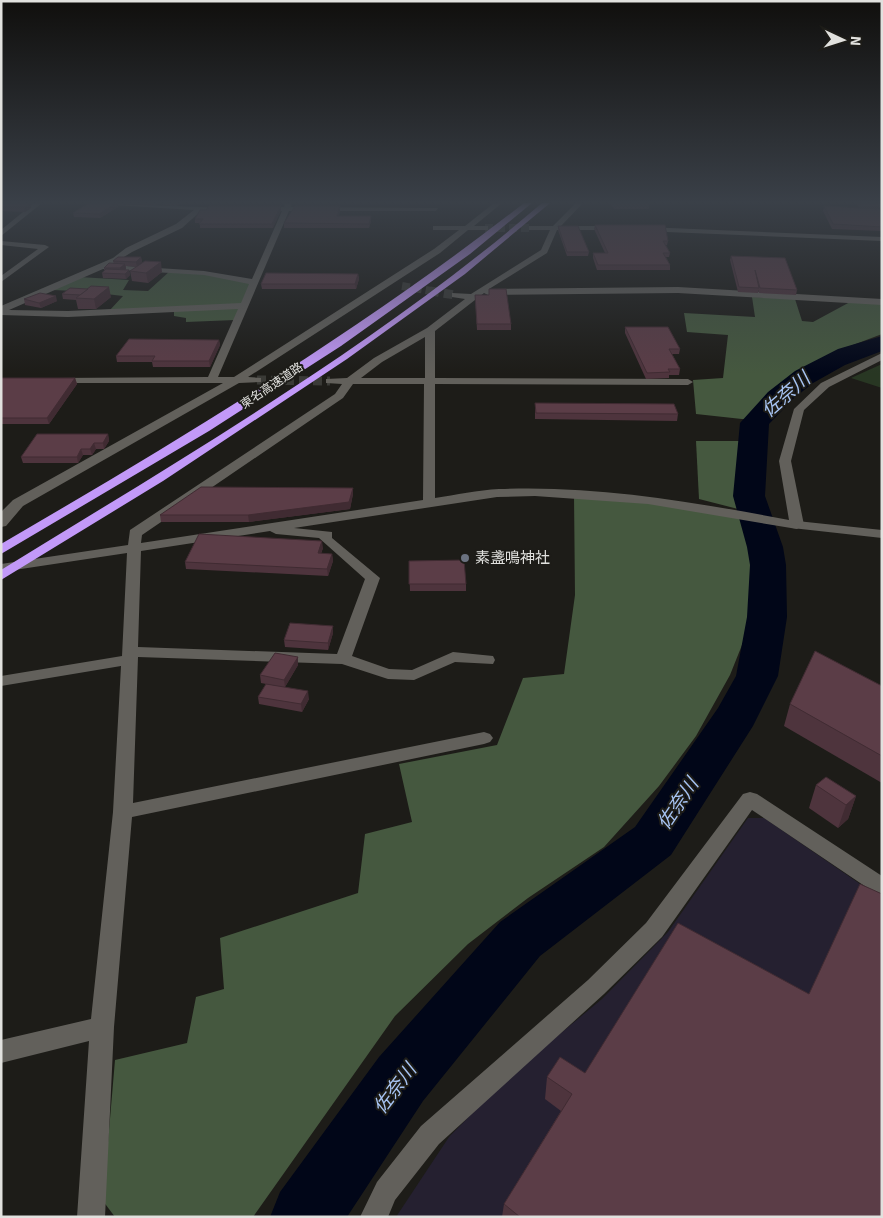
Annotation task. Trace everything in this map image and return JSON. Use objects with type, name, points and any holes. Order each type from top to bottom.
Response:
[{"type":"highway","name":"東名高速道路","points":[[1,550],[248,401],[425,283],[455,260]]},
{"type":"highway","name":"東名高速道路","points":[[1,576],[159,478],[362,345],[444,286],[476,260]]},
{"type":"street","points":[[1,280],[28,260]]},
{"type":"street","points":[[1,311],[114,260]]},
{"type":"street","points":[[211,381],[265,260]]},
{"type":"street","points":[[1,523],[8,512],[18,503],[235,381],[385,284],[413,260]]},
{"type":"street","points":[[91,1217],[102,1027],[123,812],[129,656],[136,547],[134,541],[135,533],[340,396],[350,381],[378,360],[430,330],[475,295],[530,260]]},
{"type":"street","points":[[100,267],[204,273],[255,282]]},
{"type":"street","points":[[385,284],[402,286]]},
{"type":"street","points":[[455,294],[678,290],[882,302]]},
{"type":"street","points":[[1,311],[68,314],[244,306]]},
{"type":"street","points":[[429,502],[430,330]]},
{"type":"street","points":[[797,525],[785,461],[799,409],[825,385],[882,356]]},
{"type":"street","points":[[49,381],[257,380]]},
{"type":"street","points":[[330,381],[688,382]]},
{"type":"street","points":[[1,568],[429,502],[496,493],[546,491],[592,493],[696,505],[797,525],[882,534]]},
{"type":"street","points":[[254,528],[327,535],[325,540],[372,578],[343,660]]},
{"type":"street","points":[[1,681],[129,656],[244,654],[343,660],[388,674],[414,675],[453,657],[487,660]]},
{"type":"street","points":[[123,812],[484,738]]},
{"type":"street","points":[[374,1217],[386,1191],[430,1135],[596,987],[654,930],[750,799],[882,887]]},
{"type":"street","points":[[1,1052],[102,1027]]},
{"type":"shaded area","points":[[748,818],[764,818],[882,899],[882,1217],[396,1217],[449,1137],[508,1077],[602,999],[668,932]]},
{"type":"green space","points":[[170,271],[251,282],[241,305],[109,311],[123,296],[103,292],[52,290],[79,277],[129,280],[123,290],[148,291]]},
{"type":"green space","points":[[752,297],[795,299],[802,321],[813,322],[850,302],[882,304],[882,334],[843,349],[805,368],[782,385],[751,420],[696,414],[693,380],[723,378],[728,335],[687,332],[684,313],[755,317]]},
{"type":"green space","points":[[241,307],[235,320],[186,322],[186,318],[174,316],[174,311]]},
{"type":"green space","points":[[882,364],[882,388],[851,378]]},
{"type":"green space","points":[[696,441],[743,441],[742,510],[699,499]]},
{"type":"green space","points":[[574,495],[696,508],[745,520],[751,546],[752,590],[746,635],[730,675],[696,736],[659,786],[604,847],[528,898],[468,944],[395,1016],[253,1217],[115,1217],[103,1201],[115,1060],[187,1043],[196,997],[224,989],[220,938],[358,893],[365,834],[412,822],[399,764],[497,745],[523,678],[564,674],[575,595]]},
{"type":"building","points":[[114,260],[138,260],[136,262],[113,261]]},
{"type":"building","points":[[596,260],[667,260],[670,265],[598,265]]},
{"type":"building","points":[[732,260],[786,260],[797,290],[760,288],[755,270],[759,288],[739,287]]},
{"type":"building","points":[[145,261],[161,262],[146,273],[130,271]]},
{"type":"building","points":[[109,263],[125,264],[120,268],[104,268]]},
{"type":"building","points":[[106,269],[129,270],[125,274],[102,273]]},
{"type":"building","points":[[266,273],[358,274],[355,284],[261,284]]},
{"type":"building","points":[[91,286],[109,287],[94,299],[76,298]]},
{"type":"building","points":[[70,288],[88,289],[80,295],[62,294]]},
{"type":"building","points":[[489,289],[506,289],[511,324],[477,324],[475,295],[489,295]]},
{"type":"building","points":[[40,293],[56,296],[39,303],[24,299]]},
{"type":"building","points":[[625,327],[668,327],[680,349],[669,349],[680,369],[668,369],[670,372],[647,373]]},
{"type":"building","points":[[129,339],[219,340],[209,361],[152,361],[155,356],[116,356]]},
{"type":"building","points":[[1,378],[75,378],[47,418],[1,418]]},
{"type":"building","points":[[535,403],[674,404],[678,414],[536,413]]},
{"type":"building","points":[[37,434],[108,434],[103,443],[94,443],[90,449],[81,449],[77,457],[21,457]]},
{"type":"building","points":[[201,487],[353,488],[349,502],[248,515],[160,515]]},
{"type":"building","points":[[199,534],[322,541],[318,553],[332,554],[327,569],[185,562]]},
{"type":"building","points":[[464,560],[466,584],[409,584],[409,561]]},
{"type":"building","points":[[290,623],[333,626],[328,643],[284,640]]},
{"type":"building","points":[[815,651],[882,686],[882,756],[790,704]]},
{"type":"building","points":[[275,653],[298,657],[284,680],[260,675]]},
{"type":"building","points":[[266,684],[308,691],[301,704],[258,697]]},
{"type":"building","points":[[826,777],[856,796],[846,805],[816,785]]},
{"type":"building","points":[[860,884],[882,894],[882,1217],[520,1217],[504,1204],[572,1094],[547,1077],[560,1057],[585,1073],[678,923],[809,994]]},
{"type":"waterway","name":"佐奈川","points":[[305,1217],[401,1079],[520,939],[653,841],[737,715],[757,676],[767,617],[768,565],[765,547],[749,496],[755,423],[783,393],[814,370],[858,350],[882,343]]},
{"type":"tunnel","points":[[402,286],[437,292]]},
{"type":"tunnel","points":[[430,291],[455,295]]},
{"type":"tunnel","points":[[257,380],[330,381]]},
{"type":"place","name":"素盞鳴神社","points":[[465,558]]}]
